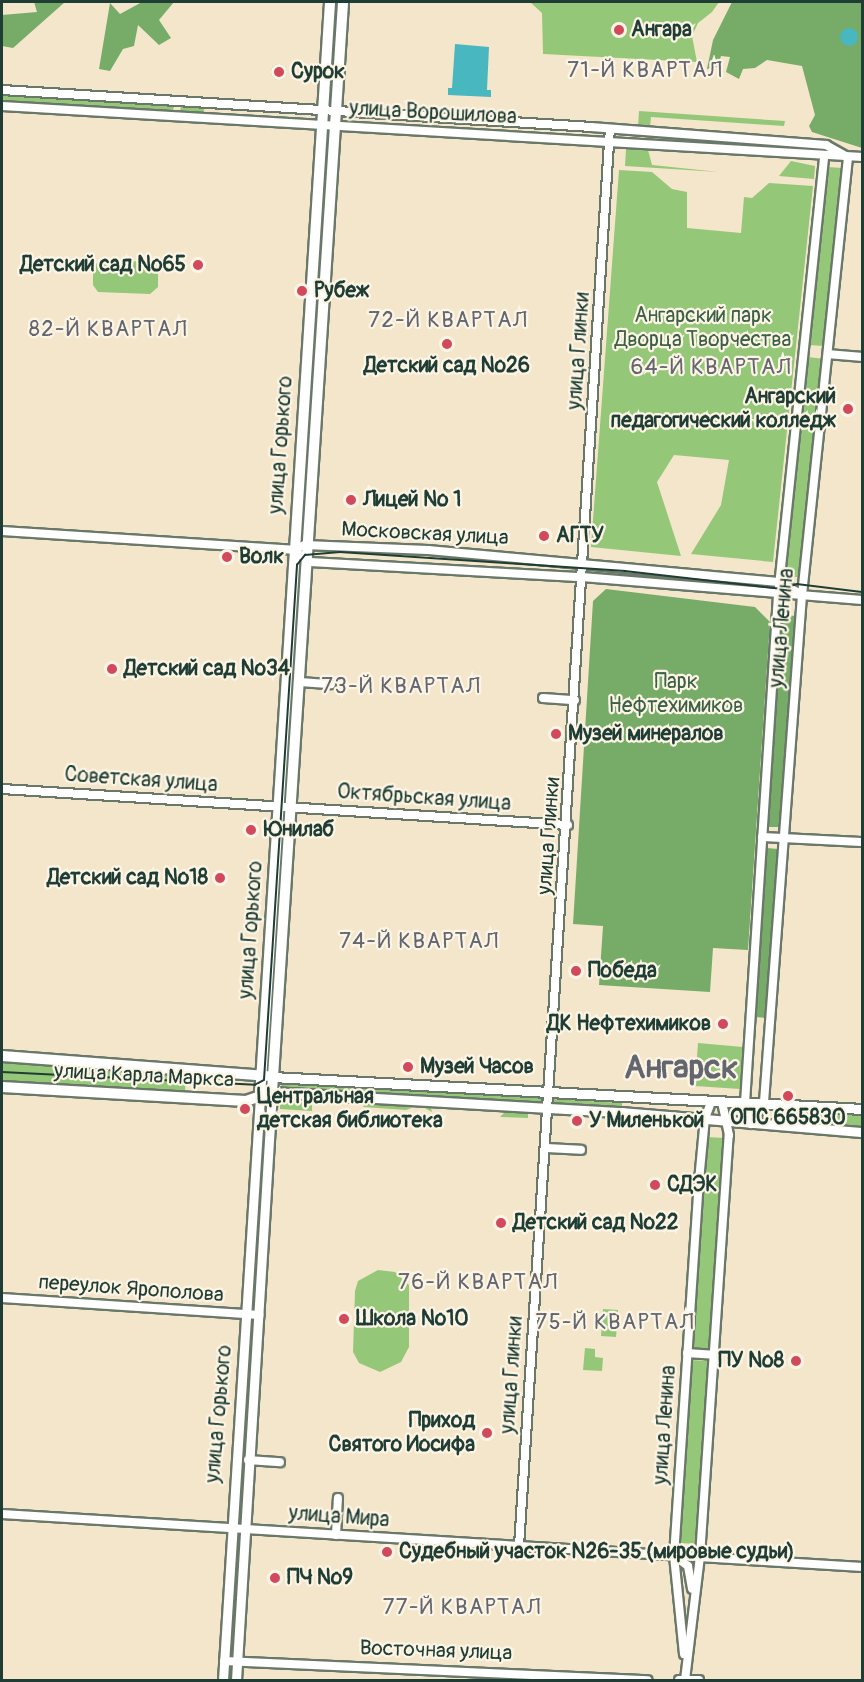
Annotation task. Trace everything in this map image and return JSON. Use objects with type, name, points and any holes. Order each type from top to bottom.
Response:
[{"type":"main road","name":"улица Горького","points":[[329,111],[330,2]]},
{"type":"main road","name":"улица Горького","points":[[260,1097],[293,550],[327,125],[343,2]]},
{"type":"main road","name":"улица Горького","points":[[272,1092],[300,682],[327,125]]},
{"type":"main road","name":"улица Карла Маркса","points":[[2,1056],[260,1074],[272,1077]]},
{"type":"main road","name":"улица Карла Маркса","points":[[2,1087],[242,1101],[272,1092]]},
{"type":"street","name":"улица Ворошилова","points":[[2,90],[826,145],[848,158]]},
{"type":"street","name":"улица Ворошилова","points":[[2,106],[862,158]]},
{"type":"street","name":"улица Глинки","points":[[519,1546],[568,825],[610,129]]},
{"type":"street","name":"улица Ленина","points":[[745,1103],[779,582],[824,156]]},
{"type":"street","name":"улица Ленина","points":[[751,1124],[764,1102],[802,595],[848,158]]},
{"type":"street","points":[[828,354],[862,357]]},
{"type":"street","name":"Московская улица","points":[[2,531],[293,550],[305,545],[584,563],[779,582],[802,595]]},
{"type":"street","points":[[293,550],[305,560]]},
{"type":"street","name":"Московская улица","points":[[305,560],[582,577],[778,596],[802,595],[862,600]]},
{"type":"street","points":[[300,682],[331,684]]},
{"type":"street","points":[[543,698],[575,700]]},
{"type":"street","name":"Советская улица","points":[[2,789],[278,807]]},
{"type":"street","name":"Октябрьская улица","points":[[278,807],[568,825]]},
{"type":"street","points":[[762,837],[862,842]]},
{"type":"street","name":"улица Карла Маркса","points":[[272,1077],[862,1109]]},
{"type":"street","name":"улица Карла Маркса","points":[[272,1092],[548,1107],[862,1132]]},
{"type":"street","name":"улица Горького","points":[[236,1680],[243,1528],[259,1315],[272,1092]]},
{"type":"street","name":"улица Горького","points":[[223,1680],[229,1528],[247,1314],[254,1166],[260,1097]]},
{"type":"street","name":"улица Ленина","points":[[683,1680],[674,1556],[705,1118],[711,1102]]},
{"type":"street","name":"улица Ленина","points":[[683,1680],[700,1556],[728,1121],[722,1102]]},
{"type":"street","points":[[745,1103],[751,1124]]},
{"type":"street","points":[[546,1148],[580,1150]]},
{"type":"street","points":[[254,1166],[267,1166]]},
{"type":"street","name":"переулок Ярополова","points":[[2,1298],[259,1315]]},
{"type":"street","points":[[687,1353],[713,1355]]},
{"type":"street","points":[[248,1460],[280,1462]]},
{"type":"street","points":[[336,1534],[338,1498]]},
{"type":"street","name":"улица Мира","points":[[2,1514],[862,1567]]},
{"type":"street","points":[[674,1556],[690,1569],[692,1617]]},
{"type":"street","name":"Восточная улица","points":[[224,1661],[648,1680]]},
{"type":"street","points":[[683,1680],[699,1680]]},
{"type":"green space","points":[[34,2],[65,2],[13,48],[2,46],[2,15],[37,12]]},
{"type":"green space","points":[[142,2],[174,2],[159,20],[171,38],[159,45],[138,25],[134,46],[123,49],[110,71],[99,69],[110,3],[120,14]]},
{"type":"green space","name":"Ангара","points":[[530,2],[719,2],[712,12],[698,23],[692,36],[697,62],[543,54],[542,13]]},
{"type":"green space","points":[[732,2],[862,2],[862,148],[812,132],[809,126],[815,115],[802,66],[767,60],[755,68],[743,69],[739,79],[726,72],[730,57],[721,56],[718,67],[707,69],[713,40]]},
{"type":"green space","points":[[276,64],[282,64],[287,72],[285,78],[276,80],[271,75],[271,69]]},
{"type":"green space","points":[[2,95],[174,106],[173,111],[2,100]]},
{"type":"green space","points":[[181,106],[204,108],[204,114],[180,112]]},
{"type":"green space","points":[[639,111],[785,121],[784,126],[651,117],[650,127],[638,127]]},
{"type":"green space","points":[[324,141],[329,142],[318,295],[313,295]]},
{"type":"green space","points":[[626,149],[648,150],[652,165],[719,172],[625,166]]},
{"type":"green space","points":[[791,161],[815,166],[814,179],[779,176]]},
{"type":"green space","points":[[828,167],[842,168],[824,346],[809,345]]},
{"type":"green space","name":"Ангарский парк Дворца Творчества","points":[[619,170],[652,172],[672,189],[687,192],[687,228],[741,233],[744,197],[752,198],[769,183],[813,186],[773,562],[691,554],[721,505],[729,460],[674,455],[657,482],[681,556],[591,547]]},
{"type":"green space","points":[[100,260],[151,262],[158,271],[158,287],[150,294],[98,292],[93,285],[93,267]]},
{"type":"green space","points":[[313,302],[317,302],[305,504],[300,497]]},
{"type":"green space","points":[[808,357],[824,359],[800,577],[784,577]]},
{"type":"green space","name":"Парк Нефтехимиков","points":[[606,589],[755,607],[770,622],[748,950],[713,948],[710,992],[599,985],[603,926],[573,924],[593,601]]},
{"type":"green space","points":[[781,615],[797,616],[780,827],[767,827]]},
{"type":"green space","points":[[767,848],[778,849],[766,1018],[755,1017]]},
{"type":"green space","points":[[698,1043],[743,1047],[740,1089],[695,1086]]},
{"type":"green space","points":[[2,1062],[186,1074],[185,1092],[2,1082]]},
{"type":"green space","points":[[282,1082],[543,1098],[543,1102],[281,1087]]},
{"type":"green space","points":[[553,1099],[622,1103],[622,1107],[553,1103]]},
{"type":"green space","points":[[369,1100],[430,1105],[432,1112],[419,1105],[406,1110],[363,1107]]},
{"type":"green space","points":[[280,1101],[312,1103],[312,1111],[280,1109]]},
{"type":"green space","points":[[775,1107],[862,1112],[862,1128],[774,1123]]},
{"type":"green space","points":[[507,1110],[528,1111],[528,1118],[500,1117]]},
{"type":"green space","points":[[707,1137],[724,1138],[709,1349],[692,1348]]},
{"type":"green space","points":[[256,1176],[263,1177],[256,1308],[249,1307]]},
{"type":"green space","points":[[378,1270],[395,1272],[409,1285],[409,1347],[401,1362],[380,1372],[359,1363],[353,1352],[355,1291],[358,1281]]},
{"type":"green space","points":[[603,1309],[618,1310],[616,1337],[601,1336]]},
{"type":"green space","points":[[248,1322],[255,1322],[241,1514],[233,1512]]},
{"type":"green space","points":[[585,1348],[595,1349],[595,1357],[603,1358],[602,1371],[583,1370]]},
{"type":"green space","points":[[691,1360],[708,1361],[696,1544],[680,1543]]},
{"type":"green space","points":[[230,1607],[236,1607],[234,1656],[228,1656]]},
{"type":"water","points":[[849,28],[855,31],[858,37],[855,43],[849,46],[843,43],[840,37],[843,31]]},
{"type":"water","points":[[455,44],[489,47],[487,90],[491,90],[491,97],[448,95],[448,88],[452,88]]},
{"type":"tram line","points":[[2,1072],[255,1085],[264,1080],[297,565],[305,555],[340,552],[625,571],[782,589],[797,584],[862,592]]},
{"type":"place","name":"Ангара","points":[[619,30]]},
{"type":"place","name":"Сурок","points":[[279,72]]},
{"type":"place","name":"Детский сад №65","points":[[198,265]]},
{"type":"place","name":"Рубеж","points":[[302,291]]},
{"type":"place","name":"Детский сад №26","points":[[447,344]]},
{"type":"place","name":"Ангарский педагогический колледж","points":[[848,409]]},
{"type":"place","name":"Лицей № 1","points":[[351,500]]},
{"type":"place","name":"АГТУ","points":[[544,536]]},
{"type":"place","name":"Волк","points":[[227,557]]},
{"type":"place","name":"Детский сад №34","points":[[112,669]]},
{"type":"place","name":"Музей минералов","points":[[556,734]]},
{"type":"place","name":"Юнилаб","points":[[251,830]]},
{"type":"place","name":"Детский сад №18","points":[[220,878]]},
{"type":"place","name":"Победа","points":[[576,971]]},
{"type":"place","name":"ДК Нефтехимиков","points":[[723,1024]]},
{"type":"place","name":"Музей Часов","points":[[408,1067]]},
{"type":"place","name":"ОПС 665830","points":[[788,1096]]},
{"type":"place","name":"Центральная детская библиотека","points":[[245,1109]]},
{"type":"place","name":"У Миленькой","points":[[577,1121]]},
{"type":"place","name":"СДЭК","points":[[655,1185]]},
{"type":"place","name":"Детский сад №22","points":[[501,1223]]},
{"type":"place","name":"Школа №10","points":[[344,1319]]},
{"type":"place","name":"ПУ №8","points":[[796,1361]]},
{"type":"place","name":"Приход Святого Иосифа","points":[[487,1433]]},
{"type":"place","name":"Судебный участок N26-35 (мировые судьи)","points":[[387,1552]]},
{"type":"place","name":"ПЧ №9","points":[[275,1578]]},
{"type":"district","name":"71-Й КВАРТАЛ","points":[[645,71]]},
{"type":"district","name":"72-Й КВАРТАЛ","points":[[448,321]]},
{"type":"district","name":"82-Й КВАРТАЛ","points":[[108,330]]},
{"type":"district","name":"64-Й КВАРТАЛ","points":[[711,368]]},
{"type":"district","name":"73-Й КВАРТАЛ","points":[[401,687]]},
{"type":"district","name":"74-Й КВАРТАЛ","points":[[419,942]]},
{"type":"district","name":"Ангарск","points":[[681,1068]]},
{"type":"district","name":"76-Й КВАРТАЛ","points":[[478,1283]]},
{"type":"district","name":"75-Й КВАРТАЛ","points":[[615,1323]]},
{"type":"district","name":"77-Й КВАРТАЛ","points":[[462,1608]]}]
